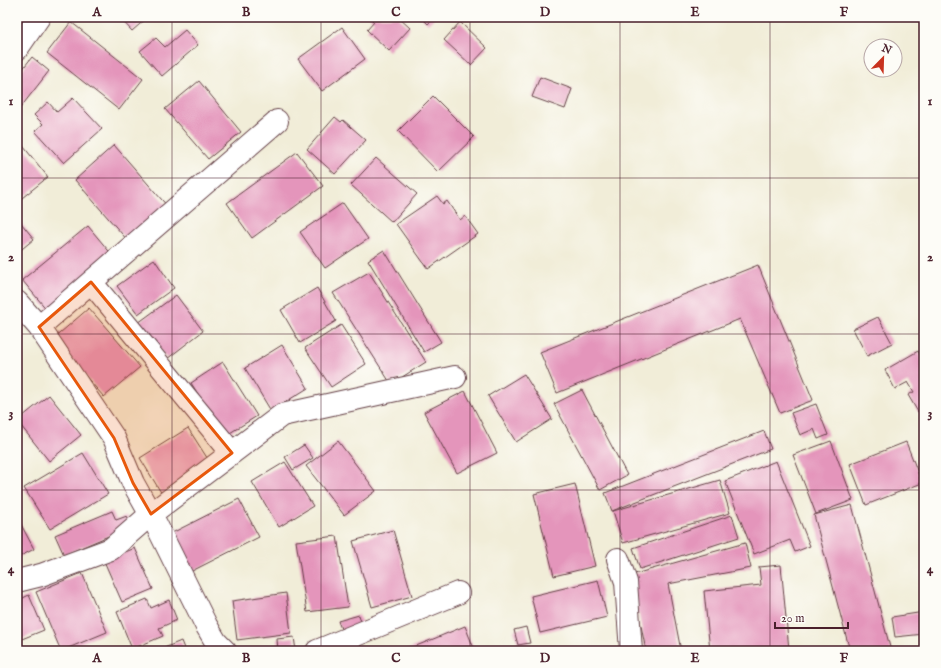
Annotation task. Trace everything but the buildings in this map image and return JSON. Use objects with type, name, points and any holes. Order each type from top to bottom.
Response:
[{"type":"street","points":[[17,49],[39,17]]},
{"type":"street","points":[[39,327],[277,121]]},
{"type":"street","points":[[91,282],[232,453]]},
{"type":"street","points":[[17,302],[39,327],[114,438],[132,483],[151,514],[206,625],[216,642],[225,651]]},
{"type":"street","points":[[17,581],[41,575],[111,549],[151,514],[282,415],[455,377]]},
{"type":"street","points":[[618,559],[626,582],[631,651]]},
{"type":"street","points":[[317,651],[458,593]]},
{"type":"highlighted area","points":[[91,282],[232,453],[151,514],[133,483],[114,438],[39,327]]}]
